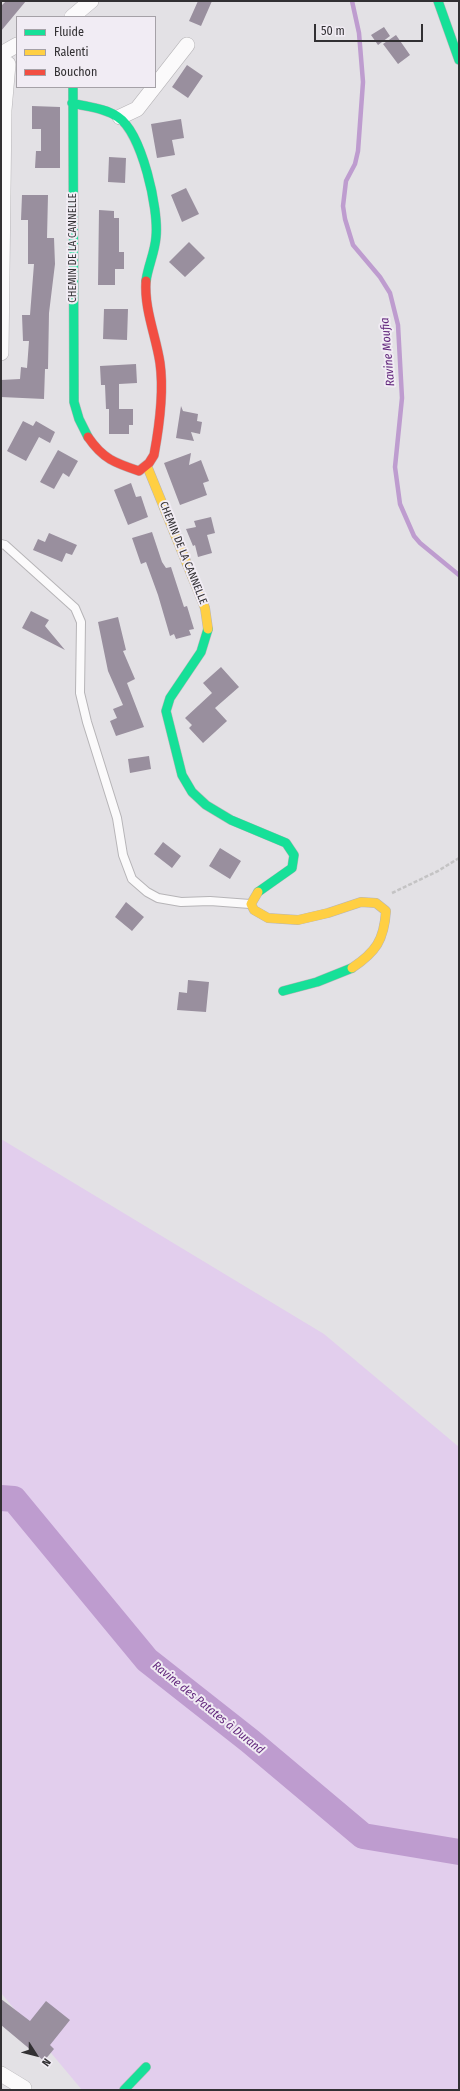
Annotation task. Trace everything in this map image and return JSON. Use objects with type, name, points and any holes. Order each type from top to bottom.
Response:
[{"type":"street","points":[[438,1],[459,60]]},
{"type":"street","points":[[74,16],[90,8]]},
{"type":"street","points":[[156,85],[187,45]]},
{"type":"street","points":[[1,354],[4,110],[7,60],[16,46]]},
{"type":"street","name":"CHEMIN DE LA CANNELLE","points":[[73,88],[74,402],[76,415],[86,436],[113,462],[139,471],[147,466],[205,608],[208,630],[201,652],[170,698],[166,711],[182,775],[192,792],[206,805],[232,820],[286,843],[294,855],[292,868],[282,878],[264,885],[256,893],[251,904]]},
{"type":"street","points":[[120,117],[137,109],[153,88]]},
{"type":"street","points":[[72,102],[120,117],[129,128],[136,142],[156,208],[158,224],[146,286],[147,300],[161,376],[161,396],[154,457],[147,466]]},
{"type":"street","points":[[251,904],[254,910],[268,918],[298,920],[328,914],[361,902],[376,903],[386,911],[387,925],[372,953],[344,974],[321,983],[283,991]]},
{"type":"street","points":[[124,2090],[146,2067]]},
{"type":"street","points":[[1,2074],[24,2088]]},
{"type":"lane","points":[[1,544],[5,545],[75,608],[81,622],[80,693],[87,722],[102,764],[117,818],[123,855],[132,879],[147,892],[158,898],[181,902],[210,901],[251,904]]},
{"type":"path","points":[[371,902],[438,871],[459,858]]},
{"type":"shaded area","points":[[1,1139],[324,1334],[459,1447],[459,2090],[82,2090],[1,1993]]},
{"type":"building","points":[[6,1],[26,1],[1,31],[1,6]]},
{"type":"building","points":[[198,1],[212,1],[201,26],[189,21]]},
{"type":"building","points":[[384,27],[390,36],[378,45],[371,35]]},
{"type":"building","points":[[396,35],[410,55],[398,64],[383,44]]},
{"type":"building","points":[[187,65],[203,76],[188,98],[172,87]]},
{"type":"building","points":[[32,106],[60,107],[60,168],[35,168],[36,151],[41,151],[41,129],[32,129]]},
{"type":"building","points":[[181,119],[184,138],[172,140],[175,155],[157,158],[151,124]]},
{"type":"building","points":[[109,157],[126,158],[125,183],[108,182]]},
{"type":"building","points":[[186,188],[199,214],[182,222],[171,195]]},
{"type":"building","points":[[22,195],[48,195],[47,238],[54,238],[55,264],[49,313],[48,369],[45,369],[44,399],[1,397],[1,380],[20,379],[21,367],[27,368],[29,341],[23,341],[22,315],[30,315],[34,264],[28,264],[28,220],[21,220]]},
{"type":"building","points":[[99,210],[114,211],[114,218],[119,218],[119,252],[124,252],[124,269],[115,269],[115,285],[98,285]]},
{"type":"building","points":[[189,242],[205,258],[185,277],[169,262]]},
{"type":"building","points":[[104,309],[128,309],[127,340],[103,339]]},
{"type":"building","points":[[136,364],[137,383],[119,384],[119,409],[133,409],[133,425],[129,425],[129,434],[109,434],[109,409],[106,409],[105,385],[101,385],[100,366]]},
{"type":"building","points":[[181,406],[183,411],[198,414],[197,421],[202,422],[200,434],[191,432],[194,441],[176,438]]},
{"type":"building","points":[[23,421],[33,426],[36,421],[55,432],[50,443],[39,437],[26,461],[7,451]]},
{"type":"building","points":[[58,450],[78,461],[69,477],[63,473],[54,489],[40,482]]},
{"type":"building","points":[[191,453],[189,465],[201,460],[209,481],[203,483],[207,495],[180,505],[164,463]]},
{"type":"building","points":[[131,483],[136,497],[141,496],[148,517],[128,525],[114,490]]},
{"type":"building","points":[[211,517],[215,533],[207,535],[212,553],[198,557],[195,545],[193,546],[186,529],[196,527],[194,521]]},
{"type":"building","points":[[152,532],[162,562],[166,568],[171,567],[184,607],[187,606],[194,629],[189,630],[191,635],[176,639],[174,634],[170,636],[158,595],[146,562],[141,564],[132,538]]},
{"type":"building","points":[[49,533],[77,545],[72,555],[66,553],[62,562],[33,550],[38,539],[45,542]]},
{"type":"building","points":[[31,611],[49,620],[45,626],[65,650],[22,628]]},
{"type":"building","points":[[118,617],[126,650],[123,651],[135,679],[127,683],[144,727],[116,736],[110,721],[117,718],[113,709],[123,705],[108,671],[98,622]]},
{"type":"building","points":[[221,667],[239,687],[215,708],[227,721],[203,743],[189,728],[192,725],[185,718],[212,693],[203,683]]},
{"type":"building","points":[[149,756],[151,769],[130,773],[128,759]]},
{"type":"building","points":[[163,842],[181,856],[172,868],[154,854]]},
{"type":"building","points":[[220,848],[241,861],[230,879],[209,866]]},
{"type":"building","points":[[126,902],[144,917],[132,931],[115,917]]},
{"type":"building","points":[[188,980],[209,982],[206,1012],[177,1010],[179,992],[187,993]]},
{"type":"building","points":[[1,1999],[30,2021],[46,2001],[70,2020],[50,2045],[54,2049],[44,2061],[1,2025]]},
{"type":"waterway","name":"Ravine Moufia","points":[[352,1],[359,33],[363,82],[358,151],[355,164],[346,181],[343,206],[345,219],[353,245],[380,277],[390,293],[398,325],[402,398],[395,467],[400,504],[414,536],[420,543],[459,575]]},
{"type":"waterway","name":"Ravine des Patates à Durand","points":[[1,1498],[14,1499],[147,1660],[250,1741],[363,1836],[459,1852]]},
{"type":"traffic: fast","points":[[438,1],[459,60]]},
{"type":"traffic: fast","points":[[73,88],[74,402],[79,419],[88,437]]},
{"type":"traffic: fast","points":[[72,103],[102,110],[118,117],[127,126],[141,155],[152,191],[156,224],[155,243],[146,281]]},
{"type":"traffic: fast","points":[[208,629],[201,652],[170,698],[166,711],[182,775],[192,792],[206,805],[231,820],[286,843],[294,855],[292,868],[258,892]]},
{"type":"traffic: fast","points":[[283,991],[317,982],[352,968]]},
{"type":"traffic: fast","points":[[124,2090],[146,2067]]},
{"type":"traffic: slow","points":[[147,466],[205,608],[208,629]]},
{"type":"traffic: slow","points":[[258,892],[251,904],[254,910],[268,918],[298,920],[328,913],[361,902],[376,903],[386,911],[381,938],[373,951],[352,968]]},
{"type":"traffic: jam","points":[[88,437],[104,455],[116,463],[139,471],[149,463],[154,455],[158,433],[161,374],[147,302],[146,281]]}]
